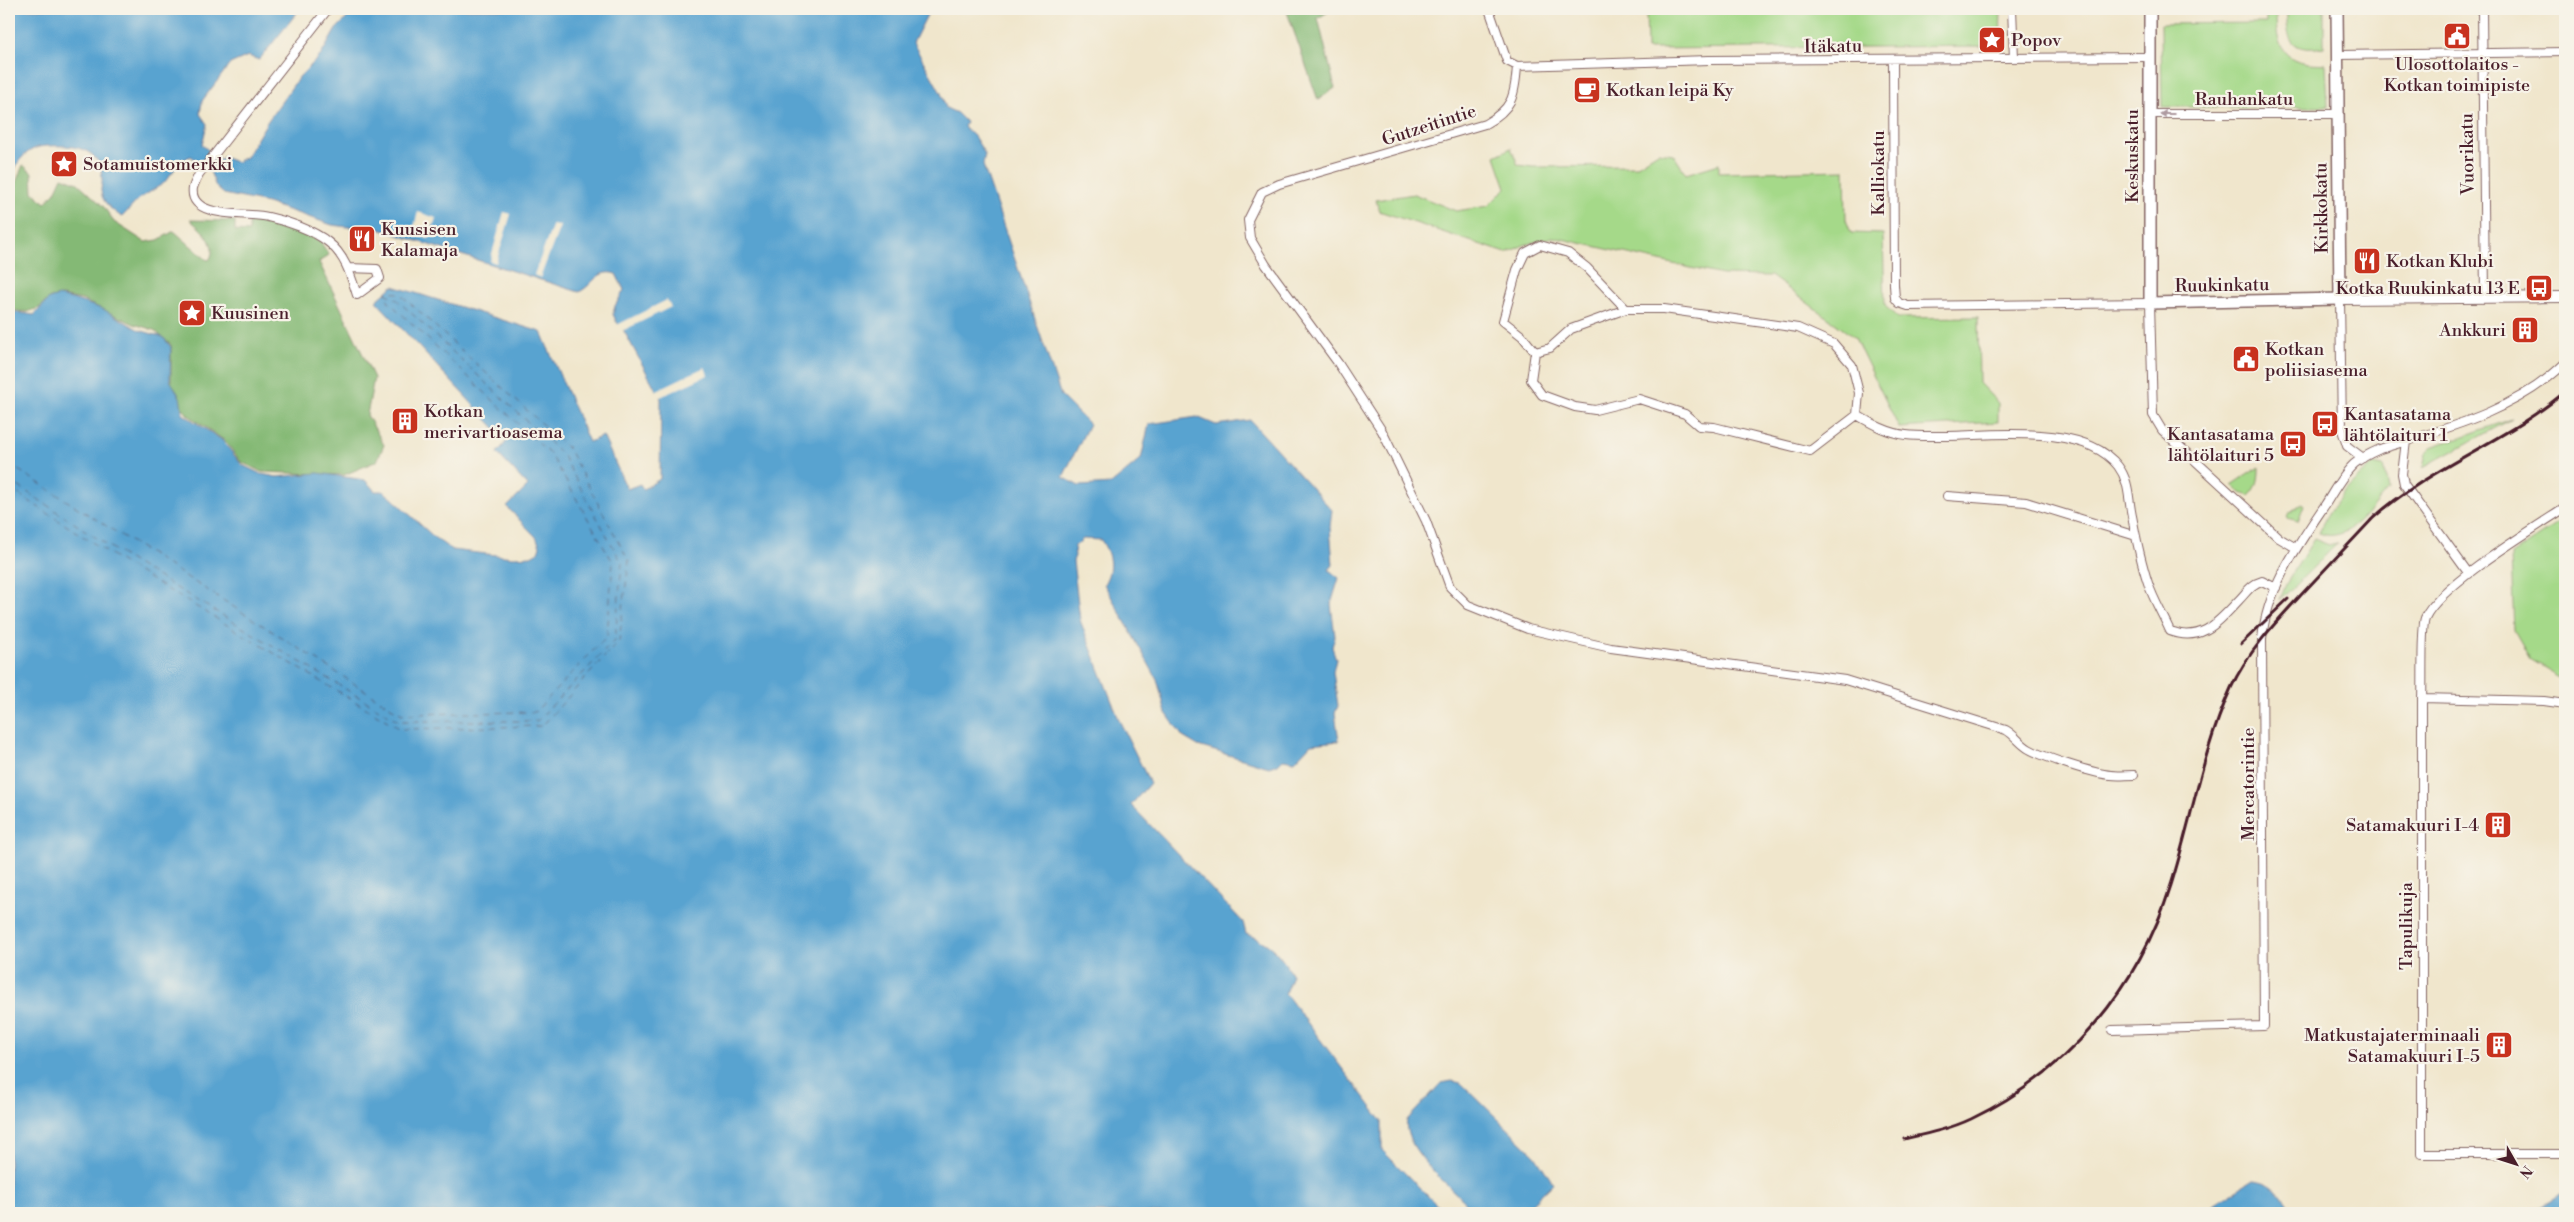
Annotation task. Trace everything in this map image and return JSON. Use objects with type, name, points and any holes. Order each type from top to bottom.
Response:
[{"type":"main road","name":"Keskuskatu","points":[[2150,9],[2150,303]]},
{"type":"main road","name":"Kirkkokatu","points":[[2337,9],[2340,299]]},
{"type":"main road","name":"Ruukinkatu","points":[[2150,303],[2340,299]]},
{"type":"street","points":[[328,9],[199,174],[193,189],[195,198],[205,209],[228,214],[267,216],[319,236],[330,243],[348,268],[357,296],[380,278],[377,269],[348,268]]},
{"type":"street","points":[[1489,9],[1507,61],[1517,66]]},
{"type":"street","points":[[2012,9],[2014,58]]},
{"type":"street","name":"Vuorikatu","points":[[2482,9],[2485,298]]},
{"type":"street","points":[[2338,55],[2565,52]]},
{"type":"street","name":"Itäkatu","points":[[1517,66],[1664,61],[2150,58]]},
{"type":"street","name":"Kalliokatu","points":[[1893,60],[1894,285]]},
{"type":"street","name":"Gutzeitintie","points":[[1517,66],[1513,96],[1508,106],[1484,124],[1279,184],[1262,192],[1248,220],[1250,238],[1266,265],[1338,363],[1382,430],[1426,521],[1450,587],[1468,605],[1528,629],[1610,648],[1845,680],[2006,730],[2015,735],[2023,746],[2032,751],[2088,770],[2110,776],[2134,774]]},
{"type":"street","name":"Rauhankatu","points":[[2150,114],[2338,114]]},
{"type":"street","points":[[1535,352],[1550,348],[1571,329],[1626,309],[1664,310],[1798,328],[1834,344],[1852,365],[1859,393],[1857,415],[1810,451],[1714,427],[1699,426],[1685,414],[1639,399],[1595,410],[1575,407],[1542,394],[1531,380],[1535,352],[1522,336],[1503,321],[1503,314],[1525,253],[1540,245],[1568,253],[1587,268],[1626,309]]},
{"type":"street","name":"Ruukinkatu","points":[[1894,285],[1899,304],[1908,306],[2150,303]]},
{"type":"street","name":"Ruukinkatu","points":[[2340,299],[2565,297]]},
{"type":"street","name":"Kirkkokatu","points":[[2340,299],[2342,430],[2347,446],[2362,458]]},
{"type":"street","points":[[2150,303],[2153,415],[2162,430],[2279,538],[2296,548]]},
{"type":"street","points":[[2470,574],[2404,484],[2402,474],[2406,441],[2508,404],[2550,377],[2565,363]]},
{"type":"street","points":[[1857,415],[1874,426],[1905,435],[2031,434],[2069,439],[2095,448],[2117,465],[2128,484],[2136,536],[2148,584],[2170,631],[2184,636],[2199,635],[2223,616],[2253,583],[2262,581],[2276,588]]},
{"type":"street","name":"Mercatorintie","points":[[2112,1030],[2264,1026],[2262,646],[2264,623],[2276,588],[2296,548],[2343,478],[2362,458],[2380,449],[2406,441]]},
{"type":"street","points":[[1947,496],[2026,502],[2136,536]]},
{"type":"street","name":"Tapulikuja","points":[[2565,508],[2470,574],[2436,602],[2424,619],[2422,698],[2422,1154],[2565,1154]]},
{"type":"street","points":[[2422,698],[2544,701],[2565,704]]},
{"type":"green space","points":[[1286,9],[1333,9],[1318,18],[1335,88],[1318,100]]},
{"type":"green space","points":[[1646,9],[2001,9],[2000,44],[1993,46],[1647,49]]},
{"type":"green space","points":[[2266,9],[2276,9],[2277,34],[2279,42],[2287,55],[2303,62],[2326,64],[2328,107],[2162,107],[2161,24],[2266,23]]},
{"type":"green space","points":[[2287,9],[2324,9],[2324,47],[2304,48],[2297,46],[2292,41],[2289,36]]},
{"type":"green space","points":[[1511,148],[1518,165],[1533,167],[1636,166],[1658,152],[1673,154],[1686,174],[1719,164],[1719,173],[1845,170],[1846,220],[1851,233],[1883,234],[1885,306],[1898,318],[1978,317],[1979,383],[1998,403],[1998,422],[1899,428],[1855,338],[1771,276],[1722,275],[1553,237],[1524,245],[1506,253],[1379,211],[1376,200],[1414,194],[1456,211],[1488,206],[1506,188],[1495,156]]},
{"type":"green space","points":[[23,165],[32,173],[33,192],[45,203],[55,192],[62,177],[78,183],[104,207],[114,222],[145,242],[158,240],[174,231],[207,260],[210,259],[212,253],[210,242],[203,232],[190,220],[235,221],[235,231],[249,232],[249,221],[269,221],[320,241],[329,255],[319,262],[374,378],[367,415],[384,445],[377,461],[344,475],[262,472],[241,462],[225,441],[188,415],[171,384],[171,345],[154,330],[134,324],[82,300],[62,296],[50,298],[39,308],[27,312],[9,310],[9,210],[13,204],[15,185]]},
{"type":"green space","points":[[2512,419],[2423,467],[2426,453],[2432,447]]},
{"type":"green space","points":[[2374,464],[2383,466],[2388,489],[2366,515],[2349,530],[2329,535],[2318,533],[2323,522],[2342,495]]},
{"type":"green space","points":[[2259,467],[2257,483],[2249,496],[2241,493],[2232,485]]},
{"type":"green space","points":[[2302,503],[2304,505],[2298,521],[2287,518],[2288,514]]},
{"type":"green space","points":[[2565,519],[2565,680],[2530,659],[2514,631],[2511,555]]},
{"type":"green space","points":[[2314,539],[2329,545],[2338,543],[2280,600],[2286,584]]},
{"type":"water","points":[[9,9],[300,9],[259,60],[248,56],[230,64],[202,101],[200,114],[207,124],[202,145],[221,160],[223,157],[236,162],[246,157],[267,122],[299,77],[321,55],[336,29],[356,9],[930,9],[913,43],[941,93],[946,108],[957,113],[966,122],[964,127],[974,136],[985,154],[983,165],[1061,396],[1089,424],[1063,477],[1079,486],[1111,484],[1141,459],[1149,424],[1197,417],[1216,425],[1250,420],[1332,510],[1330,527],[1333,565],[1329,570],[1339,578],[1331,604],[1335,636],[1332,647],[1336,659],[1333,672],[1338,706],[1335,713],[1339,741],[1311,744],[1295,761],[1283,759],[1278,764],[1269,767],[1198,746],[1183,737],[1166,713],[1157,679],[1104,584],[1109,573],[1110,562],[1101,540],[1083,539],[1074,547],[1075,556],[1073,561],[1080,620],[1120,722],[1150,783],[1131,805],[1243,922],[1246,934],[1268,945],[1283,960],[1292,975],[1285,993],[1382,1121],[1382,1150],[1445,1213],[9,1213],[9,311],[34,315],[49,299],[58,296],[103,309],[139,330],[163,337],[171,347],[170,380],[180,397],[183,414],[222,440],[242,465],[261,474],[277,477],[318,473],[365,480],[375,491],[383,491],[393,499],[435,538],[452,550],[513,557],[531,556],[538,552],[540,546],[536,537],[507,507],[528,486],[497,453],[507,441],[376,301],[393,286],[541,332],[589,442],[603,436],[627,489],[640,484],[643,489],[660,479],[661,399],[613,314],[615,306],[624,290],[616,274],[604,273],[579,292],[366,225],[348,227],[332,225],[267,203],[224,194],[216,187],[210,171],[191,156],[181,161],[164,183],[139,199],[122,217],[111,209],[103,198],[101,168],[91,154],[75,147],[66,146],[35,148],[20,159],[14,170],[11,179],[9,203]]},
{"type":"water","points":[[1452,1081],[1461,1083],[1535,1155],[1553,1183],[1522,1213],[1477,1213],[1432,1170],[1412,1144],[1407,1131],[1407,1120],[1441,1083]]},
{"type":"water","points":[[2253,1180],[2267,1183],[2277,1190],[2292,1213],[2201,1213]]},
{"type":"water","points":[[2565,1192],[2565,1213],[2529,1213]]},
{"type":"pier","points":[[418,212],[436,218],[429,239],[412,234]]},
{"type":"pier","points":[[504,212],[511,214],[496,263],[490,261]]},
{"type":"pier","points":[[553,224],[560,226],[540,278],[534,275]]},
{"type":"pier","points":[[667,300],[671,307],[622,331],[617,325]]},
{"type":"pier","points":[[705,367],[708,375],[658,398],[655,391]]},
{"type":"ferry route","points":[[9,488],[130,567],[401,729],[542,726],[619,641],[629,561],[568,448],[399,293],[385,292]]},
{"type":"ferry route","points":[[9,464],[402,714],[535,712],[607,636],[613,562],[551,455],[389,302],[385,293]]},
{"type":"ferry route","points":[[9,480],[133,562],[399,721],[537,721],[615,640],[622,563],[562,454],[394,297],[385,293]]},
{"type":"railway","points":[[2371,520],[2417,485],[2518,426],[2565,392]]},
{"type":"railway","points":[[1904,1139],[1963,1123],[2006,1100],[2039,1077],[2068,1052],[2095,1023],[2119,992],[2140,958],[2157,922],[2171,885],[2205,760],[2221,711],[2237,675],[2271,628],[2376,515]]},
{"type":"railway","points":[[2241,644],[2288,599]]},
{"type":"place","name":"Ulosottolaitos - Kotkan toimipiste","points":[[2457,36]]},
{"type":"place","name":"Popov","points":[[1992,40]]},
{"type":"place","name":"Kotkan leipä Ky","points":[[1587,90]]},
{"type":"place","name":"Sotamuistomerkki","points":[[64,164]]},
{"type":"place","name":"Kuusisen Kalamaja","points":[[362,239]]},
{"type":"place","name":"Kotkan Klubi","points":[[2367,261]]},
{"type":"place","name":"Kotka Ruukinkatu 13 E","points":[[2539,288]]},
{"type":"place","name":"Kuusinen","points":[[192,313]]},
{"type":"place","name":"Ankkuri","points":[[2525,330]]},
{"type":"place","name":"Kotkan poliisiasema","points":[[2246,359]]},
{"type":"place","name":"Kotkan merivartioasema","points":[[405,421]]},
{"type":"place","name":"Kantasatama lähtölaituri 1","points":[[2325,424]]},
{"type":"place","name":"Kantasatama lähtölaituri 5","points":[[2293,444]]},
{"type":"place","name":"Satamakuuri I-4","points":[[2498,825]]},
{"type":"place","name":"Matkustajaterminaali Satamakuuri I-5","points":[[2499,1045]]}]
